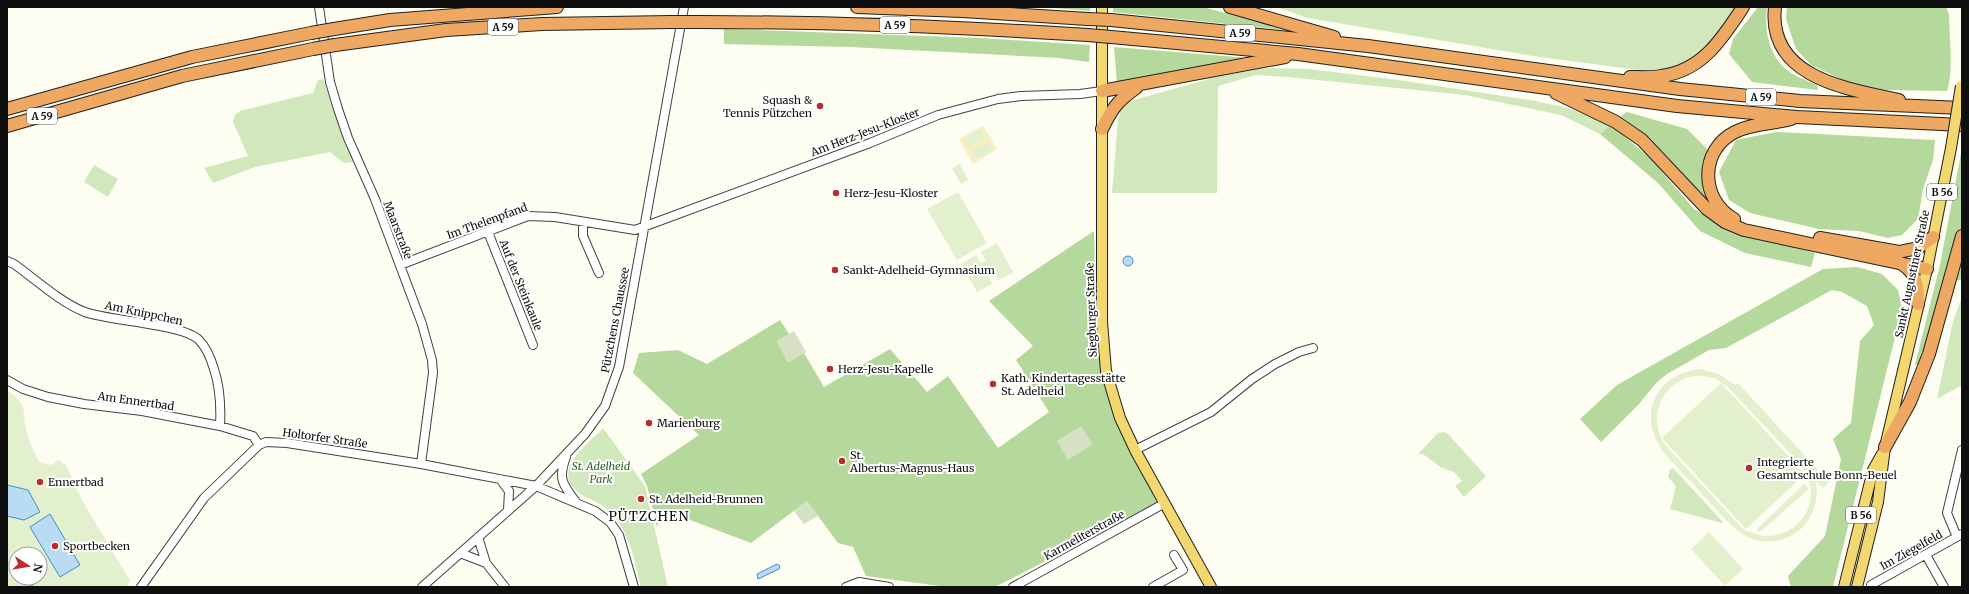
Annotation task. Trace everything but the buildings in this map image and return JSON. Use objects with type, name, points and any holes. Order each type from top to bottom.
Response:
[{"type":"highway","name":"A 59","points":[[7,109],[133,72],[222,50],[334,28],[390,20],[557,7]]},
{"type":"highway","name":"A 59","points":[[857,7],[962,11],[1111,20],[1368,46],[1680,89],[1800,101],[1929,108],[1962,108]]},
{"type":"highway","points":[[1230,7],[1368,46]]},
{"type":"highway","points":[[1594,78],[1661,76],[1694,66],[1722,40],[1743,7]]},
{"type":"highway","points":[[1775,7],[1775,26],[1779,39],[1785,51],[1803,69],[1823,80],[1841,86],[1929,108]]},
{"type":"highway","name":"A 59","points":[[7,126],[142,86],[221,67],[336,45],[454,30],[542,24],[671,22],[865,24],[960,27],[1088,35],[1298,54],[1677,106],[1797,116],[1962,125]]},
{"type":"highway","points":[[1102,91],[1298,54]]},
{"type":"highway","points":[[1102,129],[1113,107],[1122,97],[1140,85]]},
{"type":"highway","points":[[1548,89],[1616,122],[1642,140],[1707,209],[1725,222],[1744,230],[1927,269]]},
{"type":"highway","points":[[1797,116],[1774,124],[1758,125],[1735,132],[1722,140],[1717,146],[1709,164],[1708,185],[1717,204],[1726,214],[1747,224],[1899,252],[1918,248],[1933,237]]},
{"type":"highway","points":[[1886,447],[1910,402],[1929,354],[1962,236]]},
{"type":"highway","points":[[1900,263],[1908,268],[1914,277],[1918,290],[1918,304]]},
{"type":"main road","name":"Siegburger Straße","points":[[1102,7],[1103,341],[1106,371],[1113,399],[1135,450],[1211,587]]},
{"type":"main road","name":"Sankt Augustiner Straße","points":[[1857,587],[1878,502],[1886,447],[1927,269],[1952,148],[1962,84]]},
{"type":"main road","name":"Sankt Augustiner Straße","points":[[1844,587],[1873,470],[1886,447]]},
{"type":"street","name":"Maarstraße","points":[[319,7],[329,74],[338,109],[348,138],[375,199],[400,265],[422,324],[432,360],[432,378],[421,464]]},
{"type":"street","name":"Pützchens Chaussee","points":[[422,587],[536,486],[585,434],[605,406],[619,367],[684,7]]},
{"type":"street","name":"Am Herz-Jesu-Kloster","points":[[644,228],[952,111],[1014,96],[1080,94],[1102,91]]},
{"type":"street","name":"Im Thelenpfand","points":[[400,265],[528,216],[538,215],[635,230],[644,228]]},
{"type":"street","points":[[583,222],[583,236],[599,273]]},
{"type":"street","name":"Auf der Steinkaule","points":[[488,232],[533,345]]},
{"type":"street","name":"Am Knippchen","points":[[7,261],[14,264],[66,302],[84,311],[178,330],[198,339],[212,360],[217,378],[221,411],[220,426]]},
{"type":"street","points":[[1135,450],[1211,412],[1252,379],[1275,364],[1299,352],[1313,348]]},
{"type":"street","name":"Am Ennertbad","points":[[7,380],[23,389],[48,397],[84,404],[142,411],[220,426],[252,436],[259,445]]},
{"type":"street","name":"Holtorfer Straße","points":[[259,445],[266,442],[287,443],[421,464],[536,486],[596,511],[615,527],[624,551],[634,587]]},
{"type":"street","points":[[141,587],[204,498],[259,445]]},
{"type":"street","points":[[1959,536],[1947,513],[1962,450]]},
{"type":"street","points":[[568,452],[562,467],[562,480],[564,487],[577,503]]},
{"type":"street","points":[[500,479],[509,491],[508,510]]},
{"type":"street","name":"Karmeliterstraße","points":[[1013,587],[1165,503]]},
{"type":"street","name":"Im Ziegelfeld","points":[[1871,585],[1959,536]]},
{"type":"street","points":[[478,537],[486,563],[505,587]]},
{"type":"street","points":[[460,553],[486,563]]},
{"type":"street","points":[[1153,587],[1183,570],[1174,555]]},
{"type":"street","points":[[1926,555],[1944,587]]},
{"type":"street","points":[[846,587],[858,582],[889,587]]},
{"type":"green space","points":[[1040,7],[1090,7],[1090,11]]},
{"type":"green space","points":[[1113,7],[1203,7],[1285,30],[1113,12]]},
{"type":"green space","points":[[1276,7],[1737,7],[1717,42],[1691,62],[1661,73],[1533,56],[1308,18]]},
{"type":"green space","points":[[1758,7],[1767,7],[1767,35],[1773,52],[1778,60],[1791,73],[1817,85],[1818,90],[1752,82],[1729,54],[1733,39]]},
{"type":"green space","points":[[1787,7],[1946,7],[1949,14],[1951,53],[1947,91],[1886,90],[1847,82],[1811,65],[1796,49],[1786,19]]},
{"type":"green space","points":[[724,29],[981,38],[1090,45],[1089,62],[1059,58],[851,47],[724,44]]},
{"type":"green space","points":[[1114,47],[1261,59],[1158,74],[1117,83]]},
{"type":"green space","points":[[1265,68],[1309,69],[1398,80],[1530,100],[1568,108],[1611,125],[1600,134],[1561,115],[1465,95],[1256,75],[1218,86],[1217,193],[1112,193],[1118,120],[1123,103],[1216,77]]},
{"type":"green space","points":[[323,79],[340,129],[354,162],[344,163],[330,152],[255,167],[213,183],[204,168],[248,156],[233,122],[235,115],[240,111],[313,93],[318,80]]},
{"type":"green space","points":[[1627,112],[1687,129],[1709,151],[1704,175],[1704,187],[1707,200],[1649,137],[1621,116]]},
{"type":"green space","points":[[1611,125],[1651,159],[1694,209],[1731,230],[1815,253],[1811,267],[1745,253],[1700,231],[1658,183],[1600,134]]},
{"type":"green space","points":[[980,129],[985,138],[968,147],[964,139]]},
{"type":"green space","points":[[1776,132],[1935,140],[1933,160],[1923,189],[1918,219],[1902,235],[1888,238],[1859,231],[1819,229],[1750,213],[1729,200],[1719,172],[1736,140]]},
{"type":"green space","points":[[988,142],[992,150],[976,159],[971,151]]},
{"type":"green space","points":[[1962,148],[1962,279],[1944,284],[1921,365],[1915,365],[1940,265]]},
{"type":"green space","points":[[960,164],[968,180],[961,184],[952,168]]},
{"type":"green space","points":[[94,165],[118,179],[108,197],[84,182]]},
{"type":"green space","points":[[958,192],[987,243],[957,260],[927,209]]},
{"type":"green space","points":[[1094,231],[1096,330],[1101,370],[1111,409],[1158,504],[995,587],[947,587],[866,576],[853,547],[838,543],[807,501],[751,543],[664,510],[657,527],[647,486],[641,474],[699,435],[633,373],[639,353],[678,350],[707,364],[780,320],[789,334],[777,341],[788,362],[804,353],[824,387],[890,349],[927,392],[948,376],[998,448],[1049,412],[1016,360],[1033,346],[989,301]]},
{"type":"green space","points":[[997,243],[1013,272],[998,281],[993,272],[988,275],[992,284],[977,292],[961,264],[976,255],[981,263],[986,261],[981,252]]},
{"type":"green space","points":[[1857,267],[1882,274],[1898,290],[1902,309],[1833,587],[1791,587],[1788,576],[1825,536],[1841,459],[1833,439],[1851,423],[1860,341],[1874,325],[1867,306],[1842,292],[1832,290],[1726,348],[1709,350],[1667,374],[1656,383],[1639,404],[1601,442],[1580,419],[1617,385],[1823,269]]},
{"type":"green space","points":[[1962,298],[1962,385],[1937,399],[1953,321]]},
{"type":"green space","points":[[794,331],[806,352],[788,362],[777,341]]},
{"type":"green space","points":[[1700,369],[1719,374],[1735,385],[1738,383],[1829,482],[1823,488],[1816,481],[1817,494],[1812,513],[1806,524],[1795,534],[1781,540],[1774,541],[1753,539],[1744,535],[1727,521],[1664,453],[1656,439],[1651,425],[1651,411],[1661,388],[1671,379],[1684,373]],"holes":[[[1704,376],[1714,378],[1728,387],[1801,465],[1809,481],[1811,496],[1807,510],[1799,522],[1788,531],[1774,535],[1758,535],[1742,528],[1668,448],[1660,436],[1657,424],[1658,412],[1662,400],[1669,390],[1678,382],[1690,377]]]},
{"type":"green space","points":[[1721,383],[1805,474],[1746,529],[1662,438]]},
{"type":"green space","name":"Ennertbad","points":[[7,391],[14,395],[23,406],[25,425],[30,443],[39,462],[51,465],[58,460],[66,465],[82,500],[130,581],[126,587],[7,587]]},
{"type":"green space","points":[[1081,426],[1093,444],[1068,460],[1057,441]]},
{"type":"green space","name":"St. Adelheid Park","points":[[603,428],[645,486],[668,587],[641,587],[627,537],[617,520],[599,503],[579,493],[571,485],[568,476],[574,459]]},
{"type":"green space","points":[[1444,432],[1449,435],[1486,476],[1464,497],[1455,486],[1462,481],[1454,472],[1442,468],[1423,454],[1418,454],[1438,433]]},
{"type":"green space","points":[[1673,468],[1723,522],[1722,523],[1670,509],[1676,486],[1668,477],[1670,469]]},
{"type":"green space","points":[[1804,484],[1809,489],[1760,532],[1757,529]]},
{"type":"green space","points":[[807,501],[818,516],[804,524],[794,511]]},
{"type":"green space","points":[[1709,532],[1743,569],[1725,586],[1691,549]]},
{"type":"sand","points":[[983,126],[997,149],[973,164],[959,139]]},
{"type":"water","points":[[1126,256],[1130,256],[1132,257],[1132,265],[1126,266],[1123,263],[1123,259]]},
{"type":"water","points":[[7,485],[28,490],[40,512],[24,520],[7,516]]},
{"type":"water","name":"Sportbecken","points":[[50,514],[80,565],[60,577],[48,557],[48,546],[41,546],[30,527]]},
{"type":"water","points":[[777,564],[780,566],[779,569],[758,579],[757,574]]},
{"type":"place","name":"Squash & Tennis Pützchen","points":[[820,106]]},
{"type":"place","name":"Herz-Jesu-Kloster","points":[[836,193]]},
{"type":"place","name":"Sankt-Adelheid-Gymnasium","points":[[835,270]]},
{"type":"place","name":"Herz-Jesu-Kapelle","points":[[830,369]]},
{"type":"place","name":"Kath. Kindertagesstätte St. Adelheid","points":[[993,384]]},
{"type":"place","name":"Marienburg","points":[[649,423]]},
{"type":"place","name":"St. Albertus-Magnus-Haus","points":[[842,461]]},
{"type":"place","name":"Integrierte Gesamtschule Bonn-Beuel","points":[[1749,468]]},
{"type":"place","name":"Ennertbad","points":[[40,482]]},
{"type":"place","name":"St. Adelheid-Brunnen","points":[[641,499]]},
{"type":"place","name":"Sportbecken","points":[[55,546]]},
{"type":"district","name":"PÜTZCHEN","points":[[649,516]]}]
